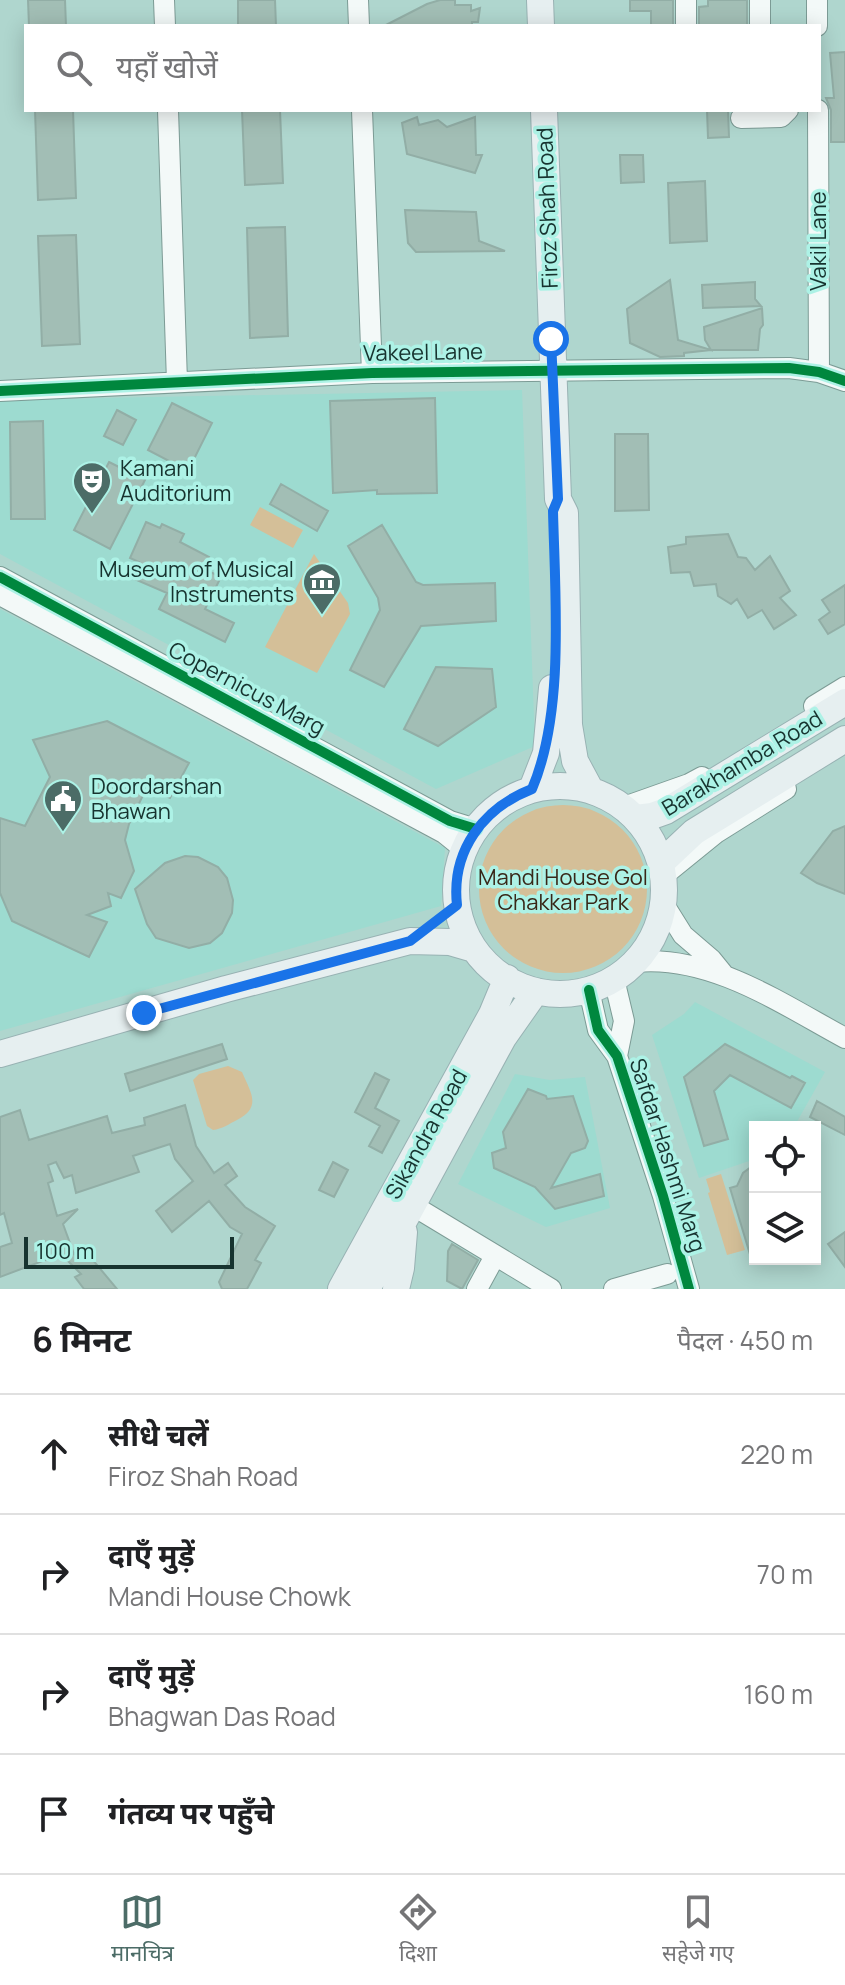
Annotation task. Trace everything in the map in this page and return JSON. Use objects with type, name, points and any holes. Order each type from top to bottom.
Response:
[{"type":"main road","points":[[540,0],[541,24]]},
{"type":"main road","name":"Firoz Shah Road","points":[[544,112],[558,499],[565,513],[569,725],[575,761],[590,789]]},
{"type":"main road","name":"Firoz Shah Road","points":[[532,789],[546,753],[550,727],[555,635],[553,511],[558,499]]},
{"type":"main road","name":"Barakhamba Road","points":[[630,813],[652,816],[666,811],[845,702]]},
{"type":"main road","name":"Barakhamba Road","points":[[662,870],[694,832],[845,739]]},
{"type":"main road","points":[[564,786],[590,789],[630,813],[651,839],[662,870],[663,903],[654,935],[635,962],[614,979],[589,990],[563,994],[536,991],[516,984],[485,962],[474,949],[466,935],[457,905],[457,880],[470,839],[502,804],[532,789],[564,786]]},
{"type":"main road","points":[[410,941],[457,905]]},
{"type":"main road","points":[[0,1054],[226,989],[410,941],[450,942],[474,949]]},
{"type":"main road","name":"Sikandra Road","points":[[341,1289],[492,1014],[507,978]]},
{"type":"main road","name":"Sikandra Road","points":[[367,1289],[510,1025],[536,991]]},
{"type":"main road","points":[[396,1289],[408,1213]]},
{"type":"street","points":[[164,0],[165,24]]},
{"type":"street","points":[[358,0],[359,24]]},
{"type":"street","points":[[686,0],[686,24]]},
{"type":"street","points":[[760,0],[760,24]]},
{"type":"street","points":[[817,0],[817,24]]},
{"type":"street","points":[[168,112],[177,382]]},
{"type":"street","points":[[362,112],[372,373]]},
{"type":"street","points":[[741,118],[781,117],[786,112]]},
{"type":"street","name":"Vakil Lane","points":[[818,112],[819,372]]},
{"type":"street","name":"Vakeel Lane","points":[[0,391],[372,373],[552,370],[789,368],[819,372],[845,381]]},
{"type":"street","name":"Copernicus Marg","points":[[0,577],[450,821],[470,839]]},
{"type":"street","name":"Copernicus Marg","points":[[0,595],[444,833],[470,839]]},
{"type":"street","points":[[630,813],[689,784],[845,687]]},
{"type":"street","points":[[662,870],[845,748]]},
{"type":"street","points":[[663,903],[683,935],[724,975]]},
{"type":"street","points":[[635,962],[676,964],[724,975],[845,1038]]},
{"type":"street","points":[[614,979],[624,1021],[617,1056]]},
{"type":"street","name":"Safdar Hashmi Marg","points":[[589,990],[598,1030],[617,1056],[663,1196],[689,1289]]},
{"type":"street","points":[[408,1213],[495,1256],[551,1289]]},
{"type":"street","points":[[477,1289],[495,1256]]},
{"type":"street","points":[[614,1289],[667,1274]]},
{"type":"shaded area","points":[[522,390],[535,746],[436,789],[0,554],[0,400]]},
{"type":"shaded area","points":[[0,609],[445,848],[441,906],[0,1031]]},
{"type":"shaded area","points":[[695,1002],[825,1072],[797,1121],[749,1121],[749,1161],[699,1178],[652,1035],[684,1014]]},
{"type":"shaded area","points":[[515,1074],[550,1080],[585,1077],[610,1208],[546,1227],[458,1184]]},
{"type":"green space","points":[[260,507],[303,530],[293,548],[250,525]]},
{"type":"green space","points":[[314,554],[348,603],[350,614],[317,673],[265,647]]},
{"type":"green space","name":"Mandi House Gol Chakkar Park","points":[[563,805],[595,811],[622,830],[641,857],[647,889],[641,921],[622,948],[595,967],[563,973],[531,967],[504,948],[485,921],[479,889],[485,857],[504,830],[531,811]]},
{"type":"green space","points":[[228,1066],[242,1072],[251,1093],[252,1105],[245,1115],[213,1130],[207,1126],[193,1080],[199,1074]]},
{"type":"green space","points":[[721,1174],[745,1250],[727,1255],[706,1179]]},
{"type":"building","points":[[28,0],[65,0],[66,24],[29,24]]},
{"type":"building","points":[[238,0],[275,0],[276,24],[238,24]]},
{"type":"building","points":[[455,0],[455,5],[471,5],[471,11],[480,8],[478,22],[388,24],[427,4]]},
{"type":"building","points":[[630,0],[673,0],[673,24],[651,24],[651,11],[630,11]]},
{"type":"building","points":[[708,0],[747,0],[747,24],[699,24],[699,7],[708,6]]},
{"type":"building","points":[[845,52],[845,142],[831,142],[831,110],[826,98],[834,98],[830,53]]},
{"type":"building","points":[[35,112],[73,112],[76,198],[38,200]]},
{"type":"building","points":[[242,112],[280,112],[283,183],[245,185]]},
{"type":"building","points":[[707,112],[728,112],[729,137],[708,138]]},
{"type":"building","points":[[417,117],[419,125],[438,120],[447,127],[475,117],[476,155],[482,155],[475,173],[407,154],[402,123]]},
{"type":"building","points":[[620,155],[643,155],[644,182],[621,183]]},
{"type":"building","points":[[705,181],[707,241],[670,243],[668,183]]},
{"type":"building","points":[[405,210],[476,212],[479,241],[505,251],[416,252],[408,243]]},
{"type":"building","points":[[285,227],[288,336],[250,338],[247,228]]},
{"type":"building","points":[[76,235],[80,344],[42,346],[38,236]]},
{"type":"building","points":[[670,280],[678,340],[711,350],[660,357],[630,343],[627,309]]},
{"type":"building","points":[[755,282],[755,299],[761,306],[703,308],[702,285]]},
{"type":"building","points":[[762,308],[763,325],[758,350],[711,350],[705,340],[704,327]]},
{"type":"building","points":[[435,398],[437,493],[377,494],[377,490],[333,493],[330,401]]},
{"type":"building","points":[[172,403],[212,423],[188,471],[148,450]]},
{"type":"building","points":[[117,410],[136,420],[123,445],[104,436]]},
{"type":"building","points":[[43,421],[45,519],[11,519],[10,422]]},
{"type":"building","points":[[615,434],[648,434],[649,510],[615,511]]},
{"type":"building","points":[[109,462],[145,480],[110,549],[74,530]]},
{"type":"building","points":[[281,484],[328,511],[317,531],[270,504]]},
{"type":"building","points":[[146,522],[160,528],[162,524],[184,534],[180,542],[209,557],[204,569],[221,577],[205,609],[234,623],[225,642],[159,609],[167,593],[132,578],[139,562],[130,558]]},
{"type":"building","points":[[382,525],[416,582],[423,585],[495,583],[496,621],[421,626],[384,687],[350,670],[380,610],[378,598],[348,546]]},
{"type":"building","points":[[728,534],[738,557],[746,558],[755,570],[770,556],[790,591],[780,598],[796,615],[774,629],[762,610],[748,618],[737,599],[731,604],[718,596],[716,584],[694,586],[690,572],[671,573],[668,547],[686,544],[686,537]]},
{"type":"building","points":[[845,585],[845,624],[828,634],[819,620],[830,612],[822,600]]},
{"type":"building","points":[[436,667],[492,669],[496,707],[438,746],[404,729]]},
{"type":"building","name":"Doordarshan Bhawan","points":[[107,721],[189,763],[170,798],[147,787],[129,824],[125,840],[134,871],[121,898],[108,893],[111,906],[87,915],[107,922],[89,957],[12,921],[0,893],[0,818],[25,826],[50,777],[33,740]]},
{"type":"building","points":[[845,826],[845,894],[801,873],[833,831]]},
{"type":"building","points":[[185,856],[198,857],[218,867],[227,878],[233,900],[232,913],[222,933],[210,943],[189,948],[156,938],[147,924],[135,889],[165,863]]},
{"type":"building","points":[[222,1044],[227,1059],[130,1091],[125,1074]]},
{"type":"building","points":[[725,1044],[805,1083],[791,1108],[730,1075],[714,1091],[728,1139],[704,1146],[684,1077]]},
{"type":"building","points":[[375,1073],[389,1080],[375,1108],[399,1121],[382,1153],[369,1146],[380,1126],[355,1112]]},
{"type":"building","points":[[528,1089],[547,1099],[573,1096],[588,1141],[585,1148],[571,1153],[551,1188],[600,1174],[604,1196],[555,1209],[535,1187],[494,1168],[492,1153],[506,1148],[503,1132]]},
{"type":"building","points":[[817,1101],[845,1117],[845,1135],[821,1121],[810,1117]]},
{"type":"building","points":[[185,1105],[196,1146],[214,1173],[228,1163],[237,1176],[225,1185],[245,1207],[275,1226],[255,1260],[261,1263],[247,1289],[222,1289],[219,1282],[242,1234],[230,1227],[209,1201],[172,1232],[156,1211],[193,1181],[175,1159],[170,1144],[133,1156],[139,1172],[76,1193],[72,1175],[64,1178],[56,1162],[48,1165],[53,1181],[48,1183],[57,1216],[78,1209],[63,1224],[74,1254],[82,1247],[117,1289],[84,1289],[75,1277],[81,1274],[61,1254],[0,1277],[0,1247],[12,1243],[4,1213],[0,1215],[0,1117],[20,1110],[29,1140],[107,1116],[112,1133],[145,1125],[144,1118]]},
{"type":"building","points":[[333,1162],[348,1170],[334,1197],[319,1190]]},
{"type":"building","points":[[749,1168],[749,1251],[730,1188],[737,1186],[743,1173]]},
{"type":"building","points":[[845,1232],[845,1267],[828,1244]]},
{"type":"building","points":[[452,1244],[478,1260],[462,1289],[447,1281],[448,1251]]},
{"type":"cycle path","points":[[0,391],[372,373],[789,368],[819,372],[845,381]]},
{"type":"cycle path","points":[[0,577],[450,821],[476,829]]},
{"type":"cycle path","points":[[589,990],[598,1030],[617,1056],[663,1196],[689,1289]]},
{"type":"place","name":"Kamani Auditorium","points":[[92,515]]},
{"type":"place","name":"Museum of Musical Instruments","points":[[322,616]]},
{"type":"place","name":"Doordarshan Bhawan","points":[[63,833]]},
{"type":"route","points":[[144,1013],[410,941],[457,905],[461,860],[477,827],[502,804],[532,789],[549,736],[555,635],[553,511],[558,499],[551,339]]}]
